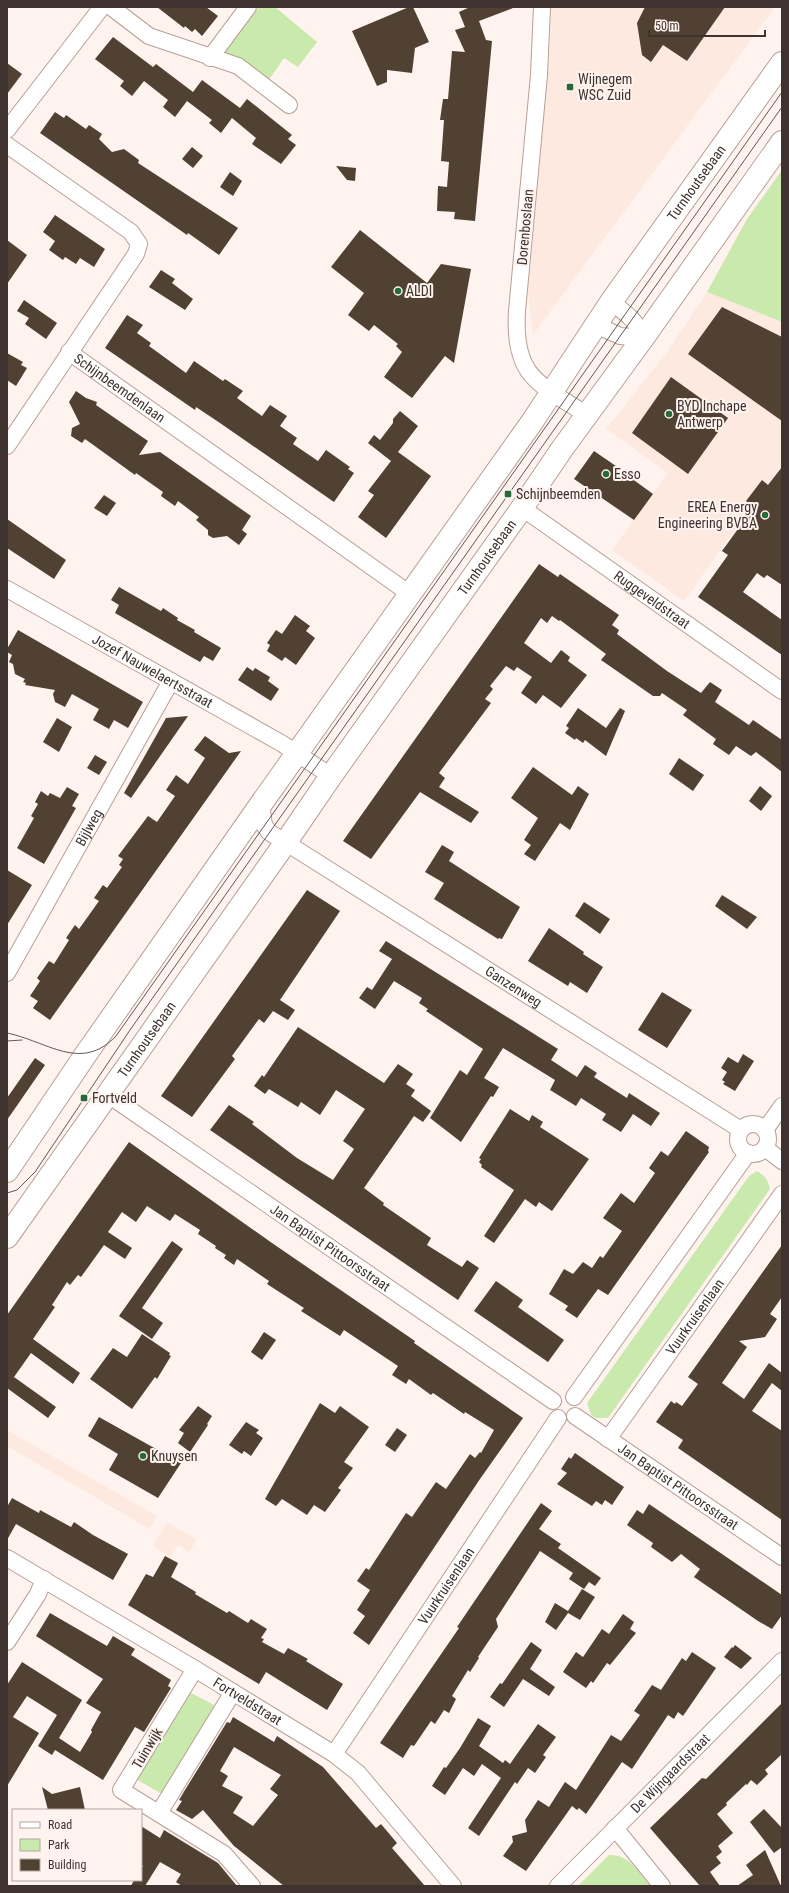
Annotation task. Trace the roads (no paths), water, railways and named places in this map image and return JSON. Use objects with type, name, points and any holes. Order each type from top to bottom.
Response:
[{"type":"main road","name":"Turnhoutsebaan","points":[[7,1171],[86,1054],[532,422],[612,302],[782,63]]},
{"type":"main road","name":"Turnhoutsebaan","points":[[7,1237],[286,842],[330,776],[782,142]]},
{"type":"street","points":[[7,130],[102,7]]},
{"type":"street","points":[[111,7],[149,36],[210,58],[238,66],[289,105]]},
{"type":"street","points":[[210,58],[248,7]]},
{"type":"street","name":"Dorenboslaan","points":[[542,7],[539,75],[516,329],[517,342],[524,365],[537,381],[587,416]]},
{"type":"street","name":"Schijnbeemdenlaan","points":[[7,145],[131,232],[139,244],[136,254],[69,352],[410,594]]},
{"type":"street","points":[[596,325],[620,336],[643,338],[639,326],[629,315],[612,302]]},
{"type":"street","points":[[7,446],[69,352]]},
{"type":"street","name":"Ruggeveldstraat","points":[[522,508],[782,691]]},
{"type":"street","name":"Jozef Nauwelaertsstraat","points":[[7,590],[297,753]]},
{"type":"street","name":"Bijlweg","points":[[7,973],[171,681]]},
{"type":"street","points":[[297,753],[330,776]]},
{"type":"street","points":[[261,804],[264,825],[269,832],[286,842]]},
{"type":"street","name":"Ganzenweg","points":[[286,842],[741,1130]]},
{"type":"street","name":"Jan Baptist Pittoorsstraat","points":[[107,1094],[553,1400]]},
{"type":"street","points":[[765,1130],[782,1106]]},
{"type":"street","points":[[750,1124],[756,1124],[765,1130],[768,1139],[765,1148],[758,1153],[748,1153],[740,1146],[739,1141],[741,1130],[750,1124]]},
{"type":"street","points":[[765,1148],[782,1161]]},
{"type":"street","points":[[574,1397],[748,1153]]},
{"type":"street","name":"Vuurkruisenlaan","points":[[608,1439],[782,1194]]},
{"type":"street","points":[[565,1393],[574,1397],[578,1404],[575,1416],[567,1420],[558,1418],[552,1408],[553,1400],[565,1393]]},
{"type":"street","name":"Jan Baptist Pittoorsstraat","points":[[575,1416],[782,1557]]},
{"type":"street","name":"Vuurkruisenlaan","points":[[334,1754],[558,1418]]},
{"type":"street","name":"Fortveldstraat","points":[[7,1558],[195,1669],[334,1754],[358,1773],[453,1886]]},
{"type":"street","points":[[7,1642],[38,1594],[44,1579]]},
{"type":"street","name":"De Wijngaardstraat","points":[[558,1886],[782,1661]]},
{"type":"street","name":"Tuinwijk","points":[[195,1669],[121,1790],[224,1854],[252,1886]]},
{"type":"street","points":[[159,1813],[233,1692]]},
{"type":"street","points":[[615,1828],[662,1886]]},
{"type":"tram line","points":[[7,1033],[63,1051],[77,1053],[90,1052],[103,1047],[116,1036],[782,92]]},
{"type":"tram line","points":[[7,1193],[17,1190],[35,1172],[130,1030],[782,107]]},
{"type":"tram line","points":[[7,1041],[22,1040]]},
{"type":"place","name":"Wijnegem WSC Zuid","points":[[570,87]]},
{"type":"place","name":"ALDI","points":[[398,291]]},
{"type":"place","name":"BYD Inchape Antwerp","points":[[669,414]]},
{"type":"place","name":"Esso","points":[[606,474]]},
{"type":"place","name":"Schijnbeemden","points":[[508,494]]},
{"type":"place","name":"EREA Energy Engineering BVBA","points":[[765,515]]},
{"type":"place","name":"Fortveld","points":[[84,1098]]},
{"type":"place","name":"Knuysen","points":[[143,1456]]}]
